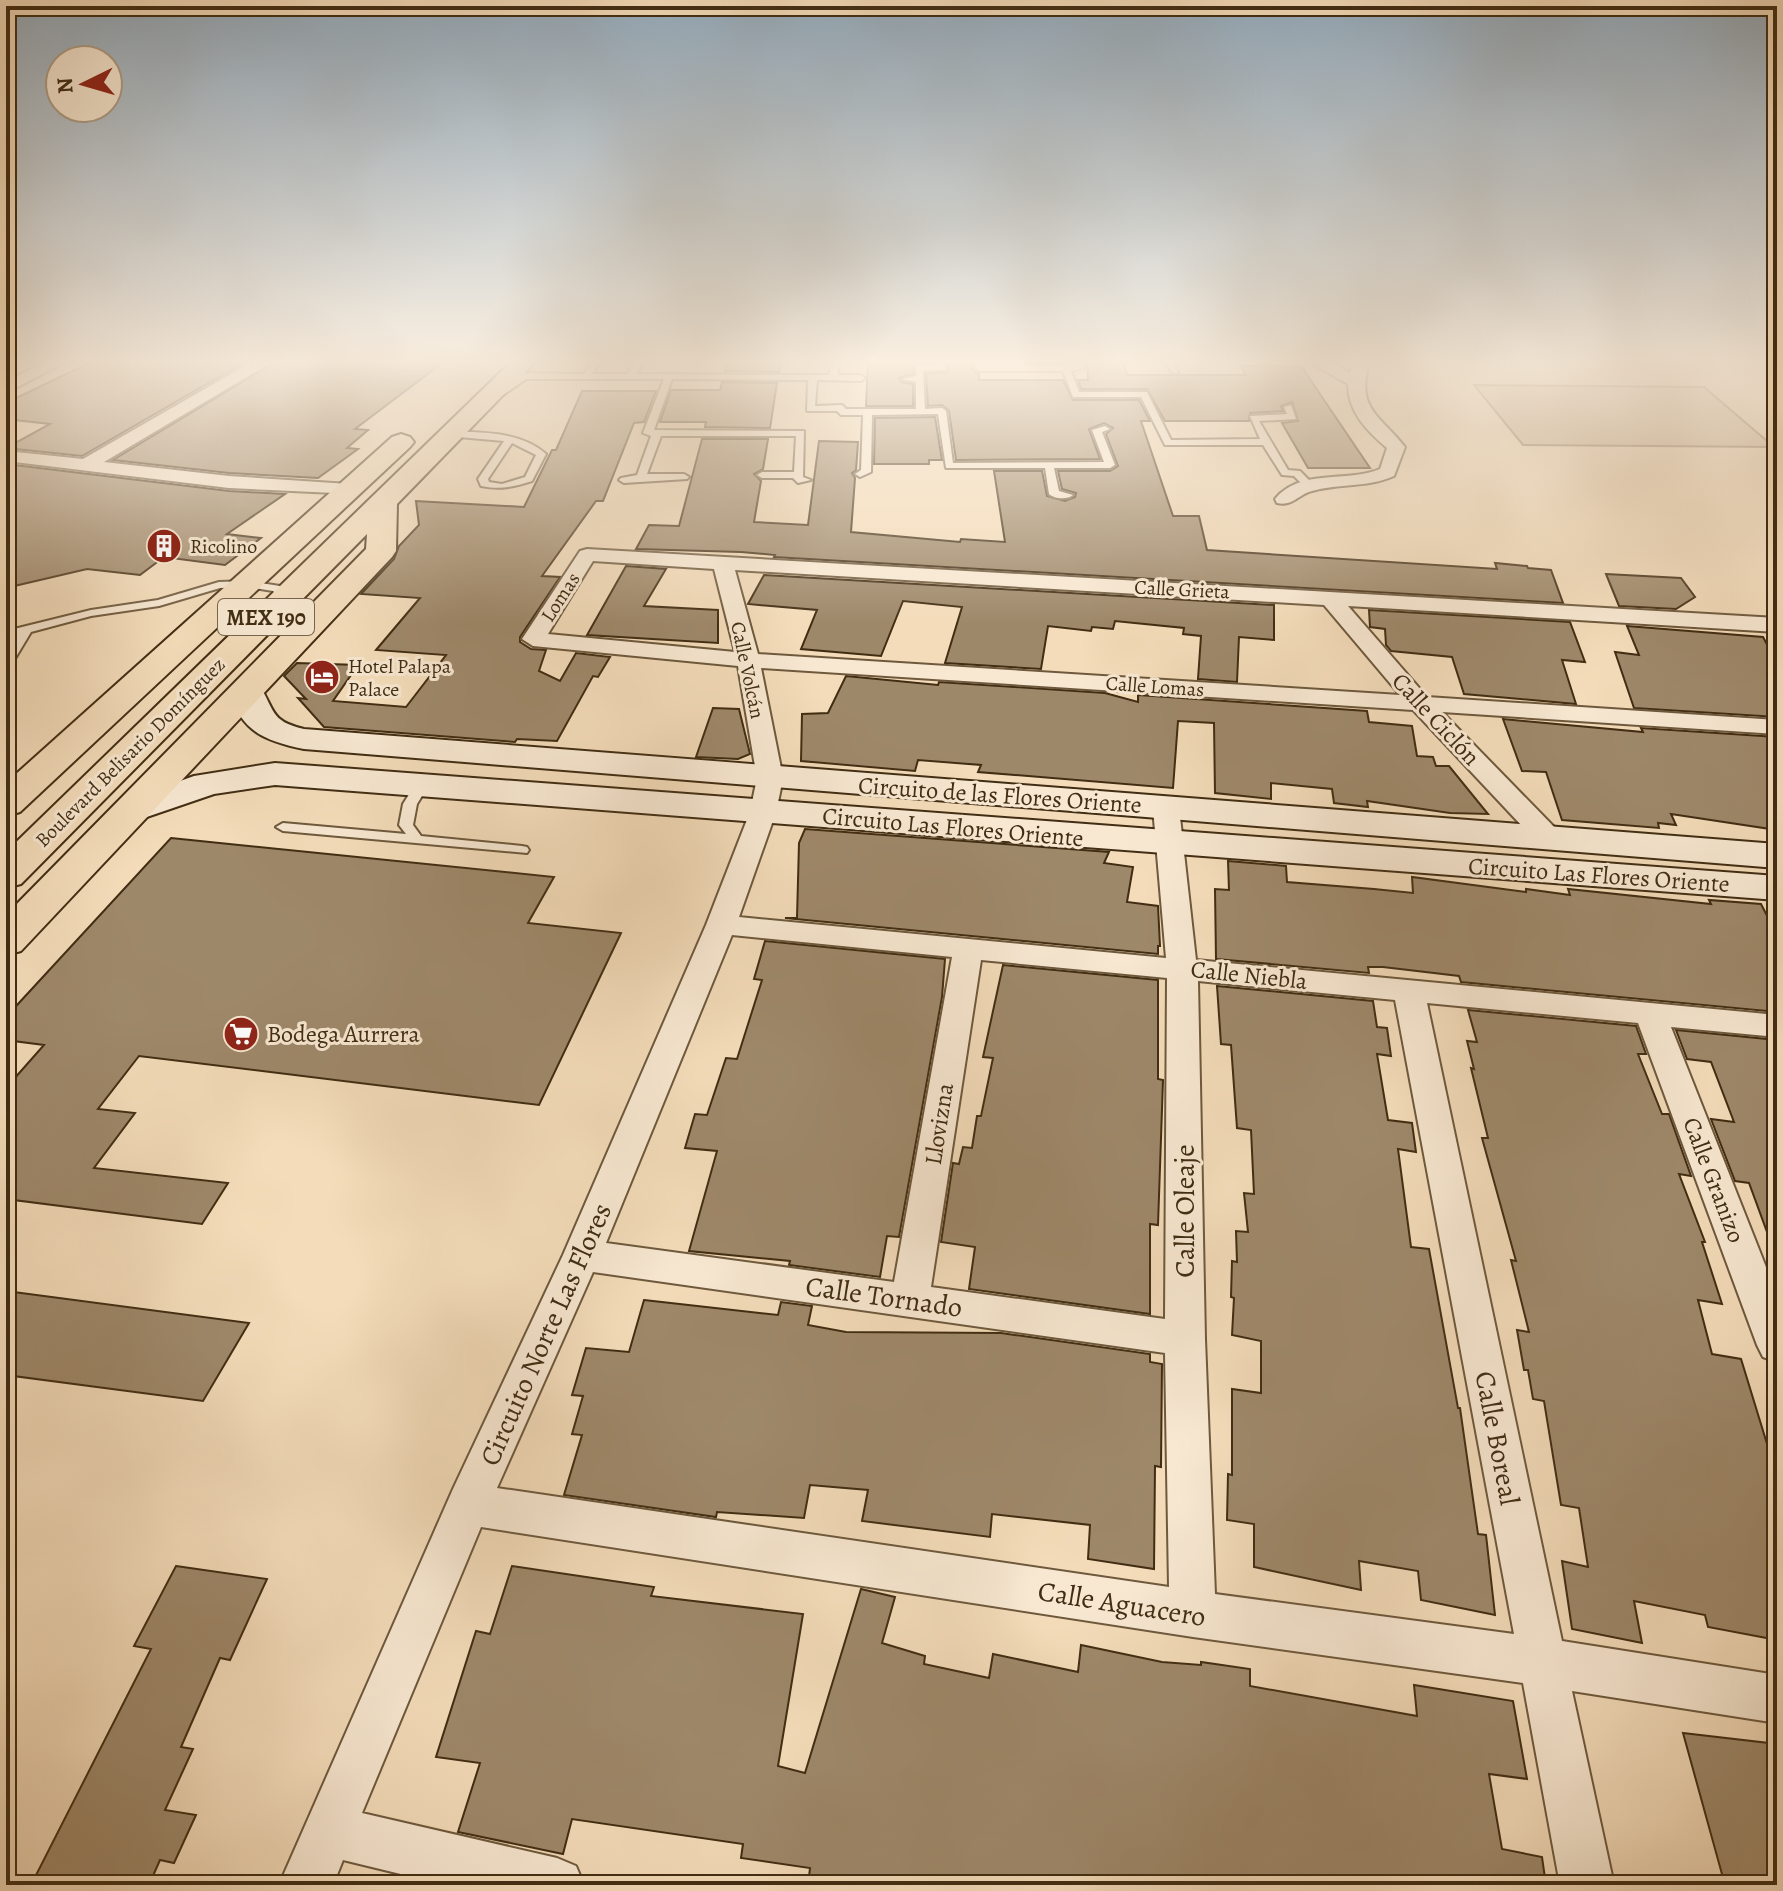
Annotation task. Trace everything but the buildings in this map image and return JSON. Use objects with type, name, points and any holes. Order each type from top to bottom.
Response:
[{"type":"main road","name":"Boulevard Belisario Domínguez","points":[[6,875],[287,596],[411,447]]},
{"type":"main road","name":"Boulevard Belisario Domínguez","points":[[6,804],[247,584],[431,447]]},
{"type":"main road","points":[[6,941],[381,551],[375,487]]},
{"type":"main road","points":[[247,692],[251,709],[259,721],[277,733],[304,739],[766,795]]},
{"type":"main road","name":"Circuito Las Flores Oriente","points":[[135,810],[172,794],[238,777],[275,774],[423,783],[766,795],[1167,826],[1777,888]]},
{"type":"main road","name":"Circuito de las Flores Oriente","points":[[1167,826],[1548,837],[1777,856]]},
{"type":"street","points":[[86,465],[117,447]]},
{"type":"street","points":[[1284,499],[1292,491],[1309,485],[1375,480],[1388,472],[1396,447]]},
{"type":"street","points":[[6,456],[229,482],[375,487]]},
{"type":"street","name":"Calle Grieta","points":[[587,555],[1777,625]]},
{"type":"street","name":"Lomas","points":[[533,639],[587,555]]},
{"type":"street","name":"Calle Volcán","points":[[723,563],[748,660],[766,795]]},
{"type":"street","name":"Calle Ciclón","points":[[1329,597],[1418,702],[1548,837]]},
{"type":"street","name":"Calle Lomas","points":[[533,639],[748,660],[1777,727]]},
{"type":"street","name":"Circuito Norte Las Flores","points":[[306,1885],[468,1504],[582,1255],[721,925],[766,795]]},
{"type":"street","name":"Calle Oleaje","points":[[1167,826],[1182,968],[1185,1339],[1193,1614]]},
{"type":"street","name":"Calle Niebla","points":[[721,925],[1777,1026]]},
{"type":"street","name":"Llovizna","points":[[910,1299],[968,949]]},
{"type":"street","name":"Calle Boreal","points":[[1409,992],[1587,1885]]},
{"type":"street","name":"Calle Granizo","points":[[1651,1016],[1777,1345]]},
{"type":"street","name":"Calle Tornado","points":[[582,1255],[1185,1339]]},
{"type":"street","name":"Calle Aguacero","points":[[468,1504],[1777,1699]]},
{"type":"street","points":[[328,1831],[557,1885]]},
{"type":"lane","points":[[504,447],[483,479],[485,484],[502,487],[529,479],[541,454],[533,447]]},
{"type":"lane","points":[[641,477],[652,447]]},
{"type":"lane","points":[[762,475],[802,477],[801,447]]},
{"type":"lane","points":[[860,474],[866,472],[867,447]]},
{"type":"lane","points":[[943,447],[949,466],[1110,465],[1103,447]]},
{"type":"lane","points":[[1269,447],[1285,473],[1297,473],[1309,485]]},
{"type":"lane","points":[[1049,466],[1054,494]]},
{"type":"lane","points":[[624,480],[684,477]]},
{"type":"lane","points":[[1039,493],[1068,495]]},
{"type":"lane","points":[[6,635],[91,613],[159,603],[219,585],[247,584],[276,588],[303,610],[302,634]]},
{"type":"lane","points":[[6,664],[27,629]]},
{"type":"lane","points":[[417,840],[406,825],[410,804],[423,783]]},
{"type":"lane","points":[[283,827],[522,850]]},
{"type":"place","name":"Ricolino","points":[[164,546]]},
{"type":"place","name":"Hotel Palapa Palace","points":[[322,677]]},
{"type":"place","name":"Bodega Aurrera","points":[[241,1034]]}]
